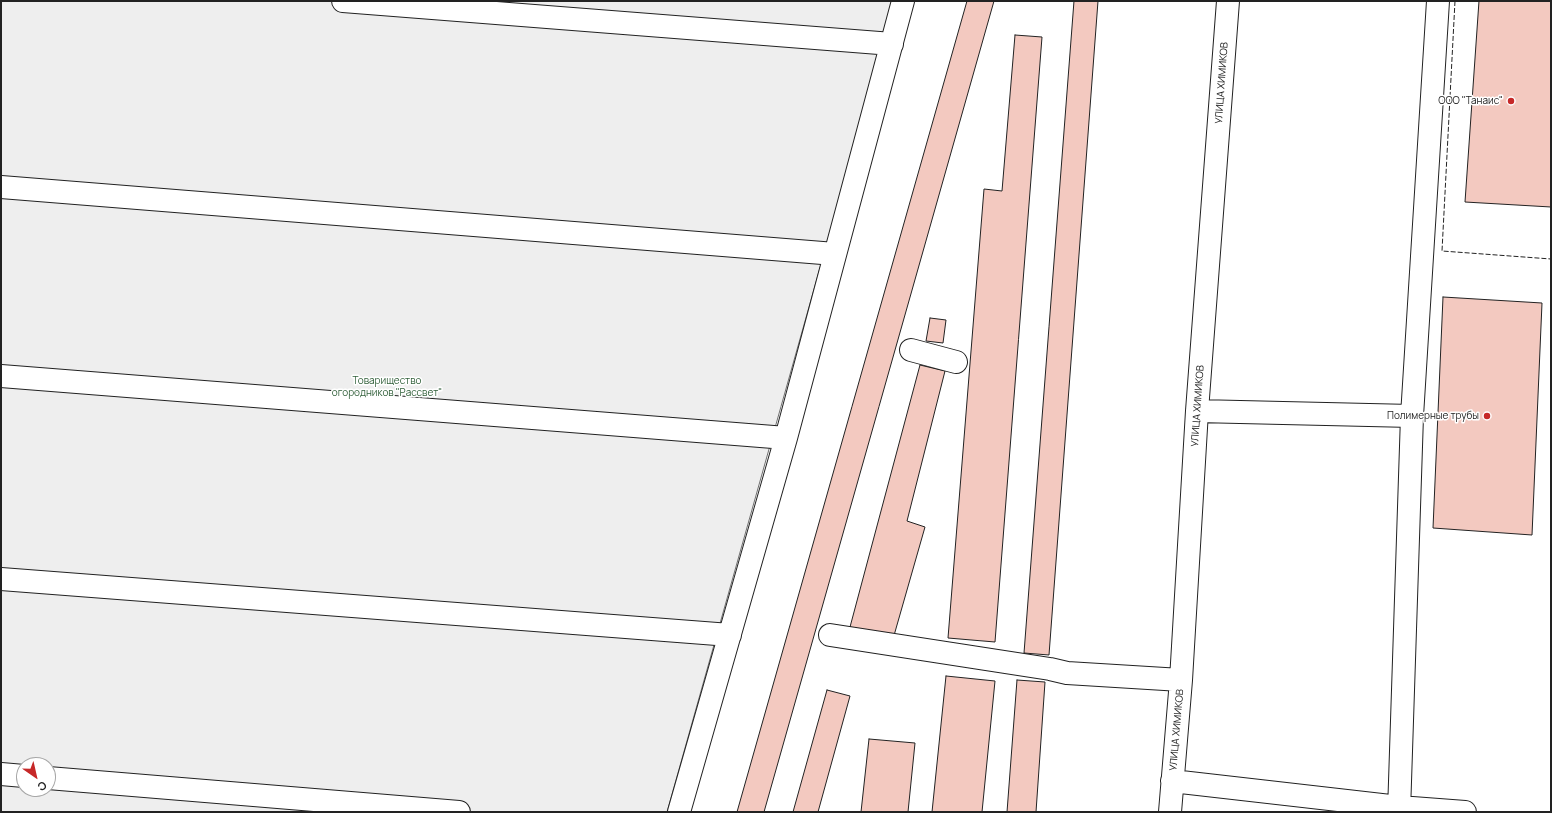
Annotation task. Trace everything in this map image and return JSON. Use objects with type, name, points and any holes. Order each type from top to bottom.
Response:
[{"type":"street","points":[[343,1],[892,44]]},
{"type":"street","points":[[679,812],[786,438],[903,1]]},
{"type":"street","name":"УЛИЦА ХИМИКОВ","points":[[1170,812],[1181,680],[1197,412],[1228,1]]},
{"type":"street","points":[[1399,809],[1412,416],[1438,1]]},
{"type":"street","points":[[1,187],[835,254]]},
{"type":"street","points":[[911,350],[956,362]]},
{"type":"street","points":[[1,376],[786,438]]},
{"type":"street","points":[[1197,412],[1412,416]]},
{"type":"street","points":[[1,579],[730,635]]},
{"type":"street","points":[[830,635],[1043,668],[1067,674],[1181,680]]},
{"type":"street","points":[[1,774],[16,775]]},
{"type":"street","points":[[56,779],[460,812]]},
{"type":"street","points":[[1172,781],[1399,809],[1465,812]]},
{"type":"green space","name":"Товарищество огородников \"Рассвет\"","points":[[1,1],[895,1],[667,812],[1,812]]},
{"type":"building","points":[[967,1],[994,1],[764,812],[737,812]]},
{"type":"building","points":[[1074,1],[1098,1],[1049,655],[1024,653]]},
{"type":"building","name":"ООО \"Танаис\"","points":[[1479,1],[1551,1],[1551,207],[1465,202]]},
{"type":"building","points":[[1015,35],[1042,37],[995,642],[948,638],[984,189],[1002,191]]},
{"type":"building","name":"Полимерные трубы","points":[[1443,297],[1542,303],[1532,535],[1433,528]]},
{"type":"building","points":[[930,318],[946,320],[943,343],[926,341]]},
{"type":"building","points":[[920,365],[945,371],[907,521],[925,527],[893,639],[850,627]]},
{"type":"building","points":[[946,676],[995,681],[982,812],[932,812]]},
{"type":"building","points":[[1017,680],[1045,682],[1036,812],[1007,812]]},
{"type":"building","points":[[827,690],[850,696],[818,812],[793,812]]},
{"type":"building","points":[[869,739],[915,743],[908,812],[861,812]]},
{"type":"fence","points":[[1455,1],[1442,251],[1551,259]]},
{"type":"place","name":"ООО \"Танаис\"","points":[[1511,101]]},
{"type":"place","name":"Полимерные трубы","points":[[1487,416]]}]
